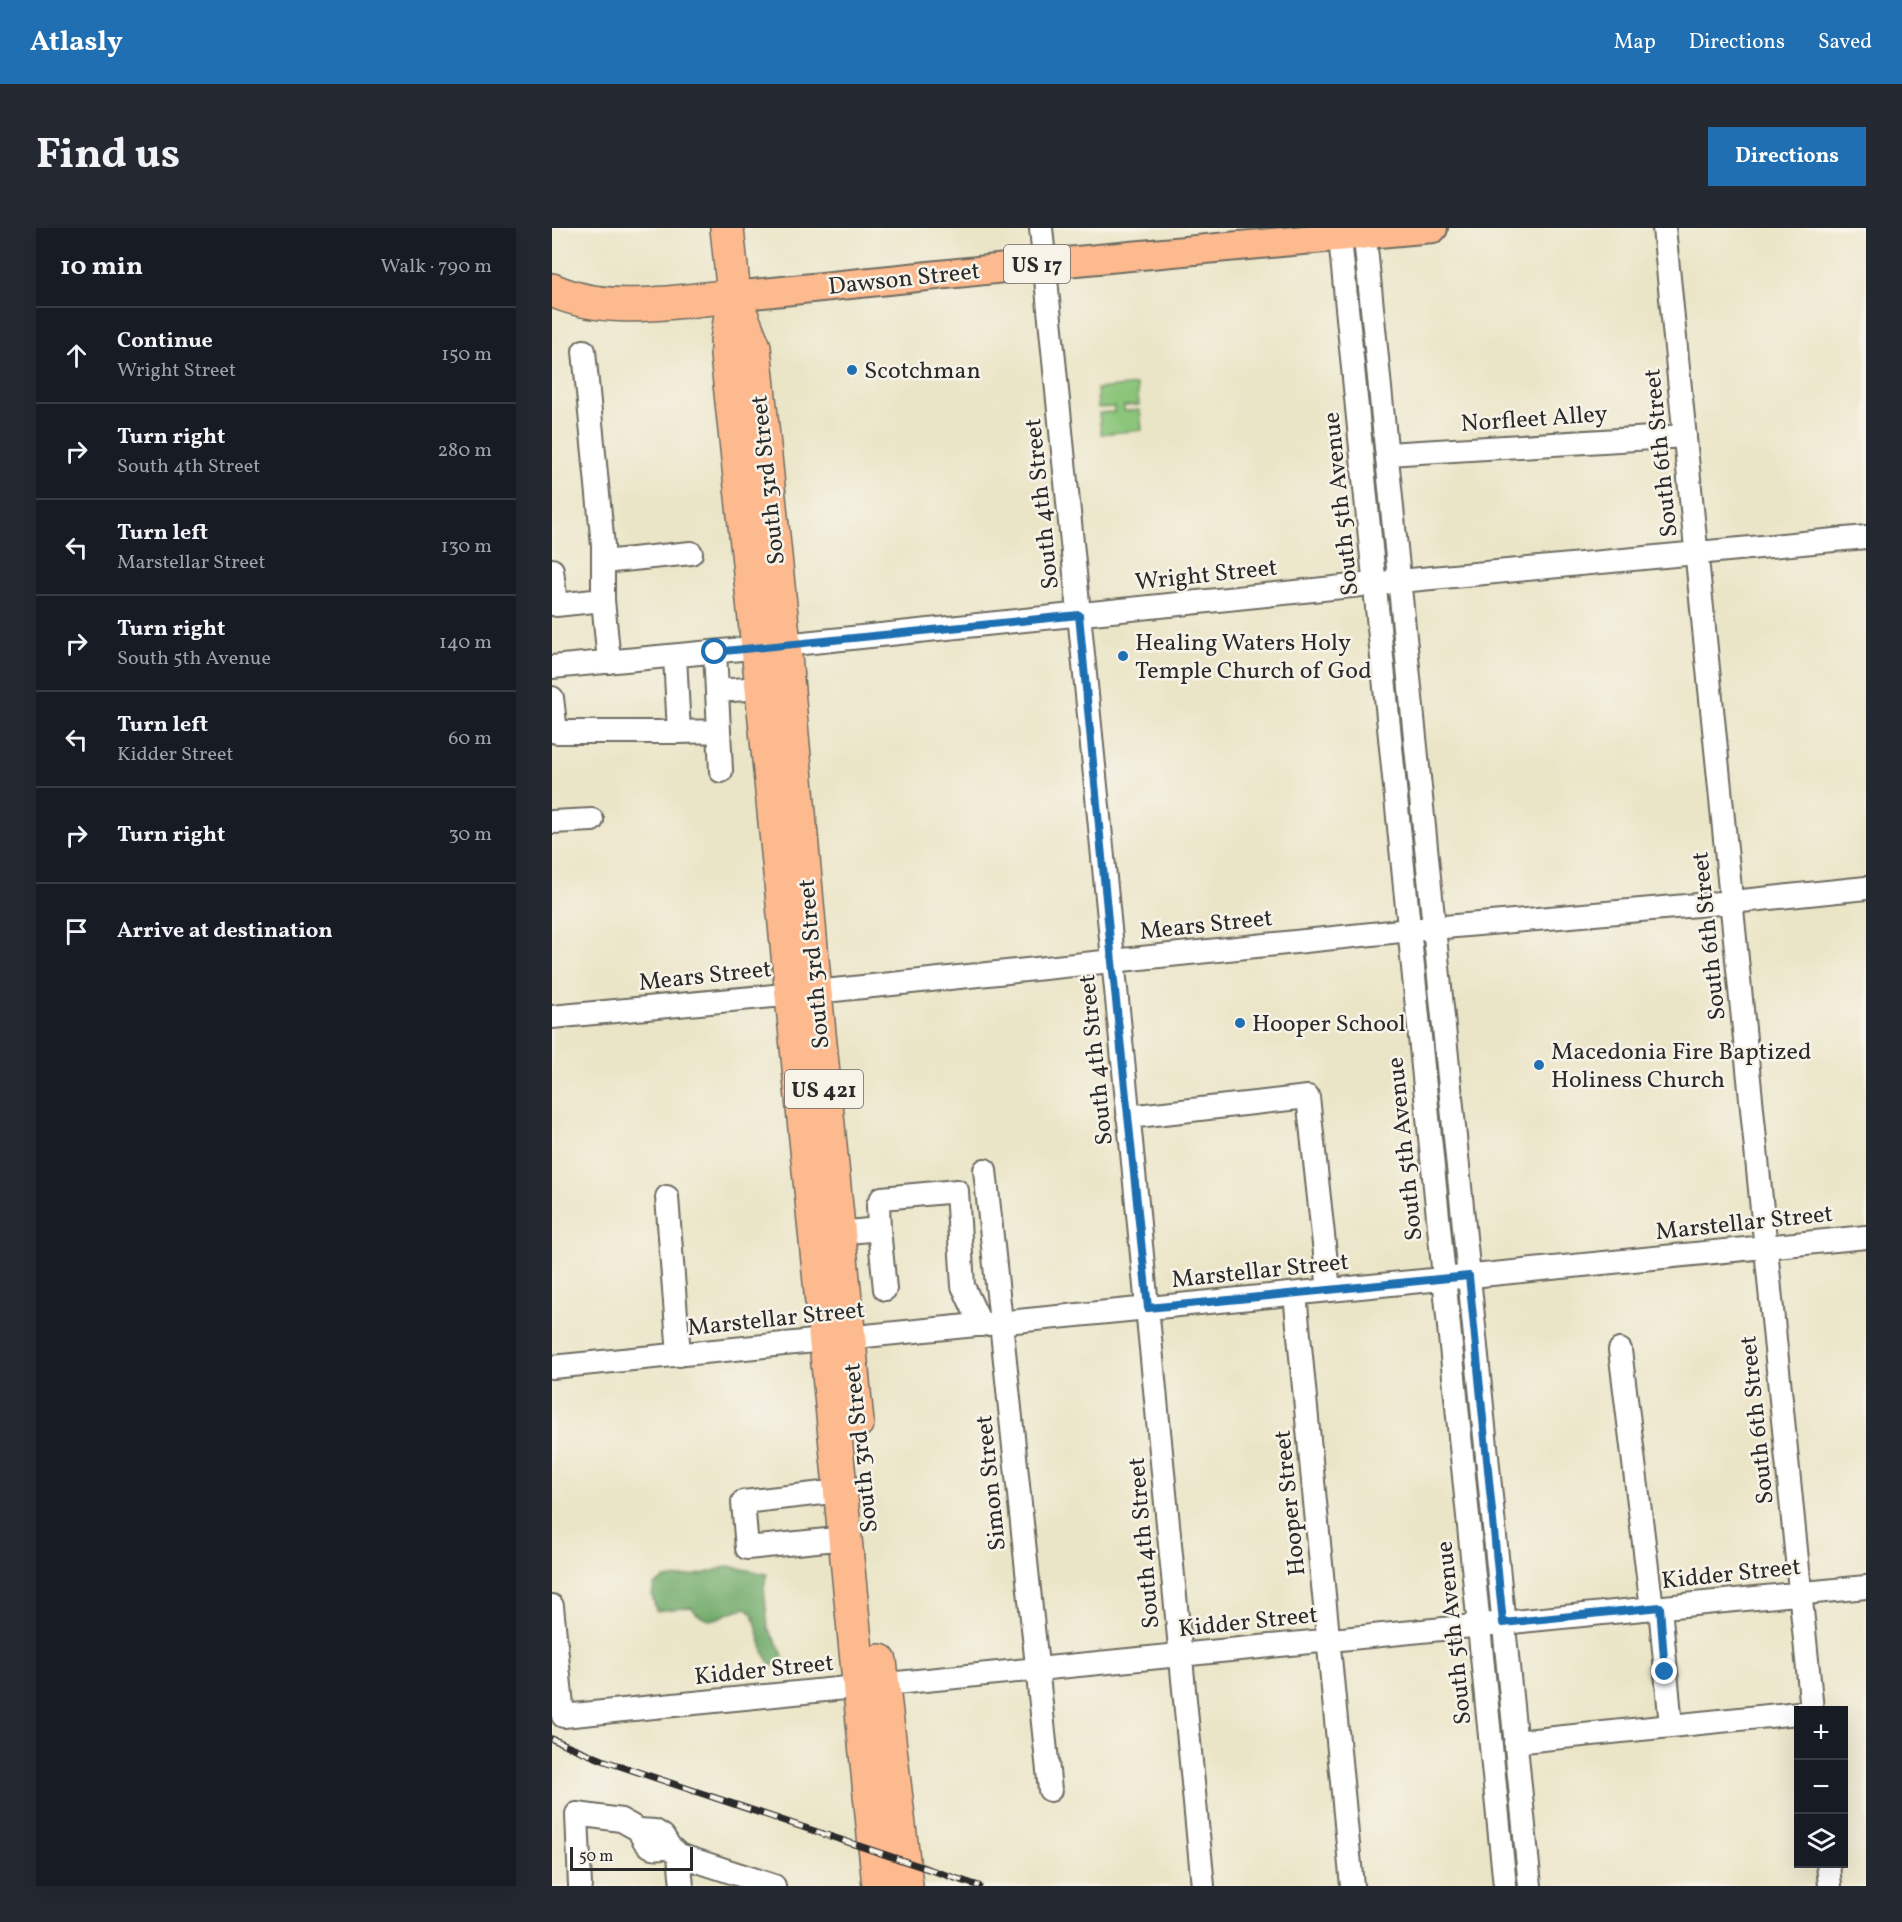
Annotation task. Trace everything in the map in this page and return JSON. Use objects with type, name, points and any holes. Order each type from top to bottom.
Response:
[{"type":"highway","name":"South 3rd Street","points":[[728,228],[734,296],[754,347],[771,646],[872,1685],[879,1886]]},
{"type":"highway","name":"US 17","points":[[552,290],[586,302],[606,305],[647,304],[734,296]]},
{"type":"highway","name":"South 3rd Street","points":[[771,646],[762,688],[838,1233],[837,1339],[841,1491],[846,1538],[906,1886]]},
{"type":"main road","name":"Dawson Street","points":[[734,296],[1352,232],[1433,228]]},
{"type":"street","name":"South 4th Street","points":[[1041,228],[1203,1886]]},
{"type":"street","name":"South 6th Street","points":[[1664,228],[1812,1706]]},
{"type":"street","points":[[1352,232],[1387,454],[1530,1886]]},
{"type":"street","name":"South 5th Avenue","points":[[1352,232],[1375,584],[1505,1886]]},
{"type":"street","points":[[584,351],[603,562],[603,600],[609,662]]},
{"type":"street","name":"Norfleet Alley","points":[[1387,454],[1685,436]]},
{"type":"street","name":"Wright Street","points":[[552,667],[1400,581],[1866,537]]},
{"type":"street","points":[[603,562],[691,553]]},
{"type":"street","points":[[552,570],[556,605],[603,600]]},
{"type":"street","points":[[715,652],[721,771]]},
{"type":"street","points":[[675,656],[679,732]]},
{"type":"street","points":[[717,691],[762,688]]},
{"type":"street","points":[[552,698],[556,732],[719,731]]},
{"type":"street","points":[[552,822],[592,820]]},
{"type":"street","name":"Mears Street","points":[[552,1017],[1410,930],[1866,888]]},
{"type":"street","points":[[1128,1117],[1308,1097],[1329,1290]]},
{"type":"street","name":"Simon Street","points":[[985,1170],[991,1324],[1050,1790]]},
{"type":"street","points":[[885,1288],[878,1205],[882,1198],[957,1191],[963,1286],[991,1324]]},
{"type":"street","points":[[667,1197],[679,1355]]},
{"type":"street","points":[[838,1233],[879,1229]]},
{"type":"street","name":"Marstellar Street","points":[[552,1367],[1866,1237]]},
{"type":"street","name":"Hooper Street","points":[[1295,1294],[1352,1886]]},
{"type":"street","points":[[1620,1350],[1671,1725]]},
{"type":"street","points":[[841,1491],[743,1502],[747,1548],[846,1538]]},
{"type":"street","name":"Kidder Street","points":[[552,1606],[563,1716],[1866,1587]]},
{"type":"street","points":[[1515,1742],[1794,1713]]},
{"type":"street","points":[[580,1886],[577,1814],[621,1820],[639,1830],[642,1839],[657,1849],[674,1851],[774,1886]]},
{"type":"street","points":[[674,1851],[682,1886]]},
{"type":"street","points":[[1828,1868],[1830,1886]]},
{"type":"green space","points":[[1137,385],[1139,405],[1124,406],[1124,411],[1140,410],[1142,430],[1101,434],[1099,413],[1114,412],[1114,407],[1098,408],[1097,389]]},
{"type":"green space","points":[[729,1566],[767,1574],[764,1587],[768,1628],[782,1652],[784,1667],[771,1665],[764,1653],[753,1614],[747,1608],[711,1620],[698,1615],[691,1607],[656,1611],[652,1595],[654,1585],[665,1579],[702,1574]]},
{"type":"railway","points":[[552,1739],[605,1761],[979,1886]]},
{"type":"place","name":"Scotchman","points":[[852,370]]},
{"type":"place","name":"Healing Waters Holy Temple Church of God","points":[[1123,656]]},
{"type":"place","name":"Hooper School","points":[[1240,1023]]},
{"type":"place","name":"Macedonia Fire Baptized Holiness Church","points":[[1539,1065]]},
{"type":"route","points":[[715,652],[1079,615],[1148,1308],[1469,1276],[1503,1623],[1660,1607],[1665,1672]]}]
